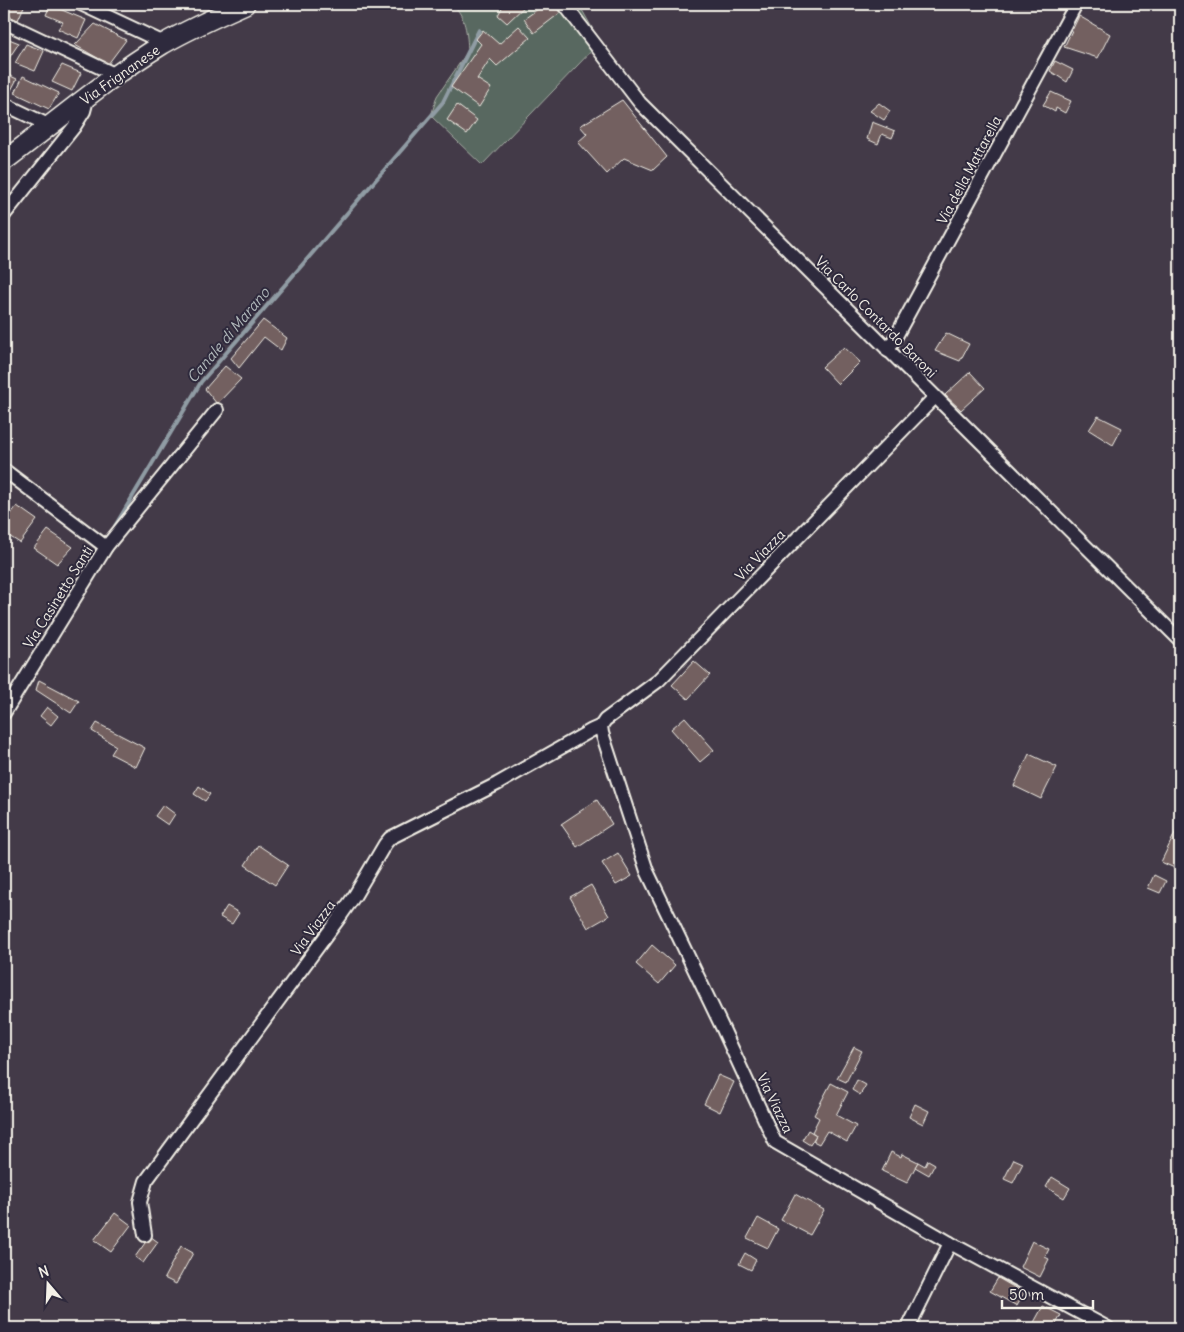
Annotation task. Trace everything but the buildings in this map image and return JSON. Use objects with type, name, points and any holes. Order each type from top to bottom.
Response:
[{"type":"main road","name":"Via Frignanese","points":[[4,162],[88,96],[164,44],[245,4]]},
{"type":"street","points":[[81,4],[164,44]]},
{"type":"street","name":"Via Carlo Contardo Baroni","points":[[564,4],[640,103],[1180,640]]},
{"type":"street","name":"Via della Mattarella","points":[[888,351],[1076,4]]},
{"type":"street","points":[[4,22],[116,76]]},
{"type":"street","points":[[4,215],[74,127],[84,111],[88,96]]},
{"type":"street","points":[[4,104],[50,126]]},
{"type":"street","name":"Via Viazza","points":[[145,1235],[140,1202],[146,1181],[339,918],[355,895],[384,844],[398,834],[451,809],[600,726],[612,714],[658,681],[935,397]]},
{"type":"street","name":"Via Casinetto Santi","points":[[4,712],[103,545],[218,410]]},
{"type":"street","name":"Via Casinetto Santi","points":[[4,470],[103,545]]},
{"type":"street","name":"Via Viazza","points":[[600,726],[647,871],[775,1142],[950,1243],[1108,1328]]},
{"type":"street","points":[[908,1328],[950,1243]]},
{"type":"green space","points":[[452,4],[586,4],[582,10],[600,42],[482,165],[431,116],[437,96],[468,51],[463,20]]},
{"type":"waterway","name":"Canale di Marano","points":[[115,526],[201,382],[443,102],[479,30]]},
{"type":"waterway","name":"Canale di Marano","points":[[4,701],[12,688]]}]
